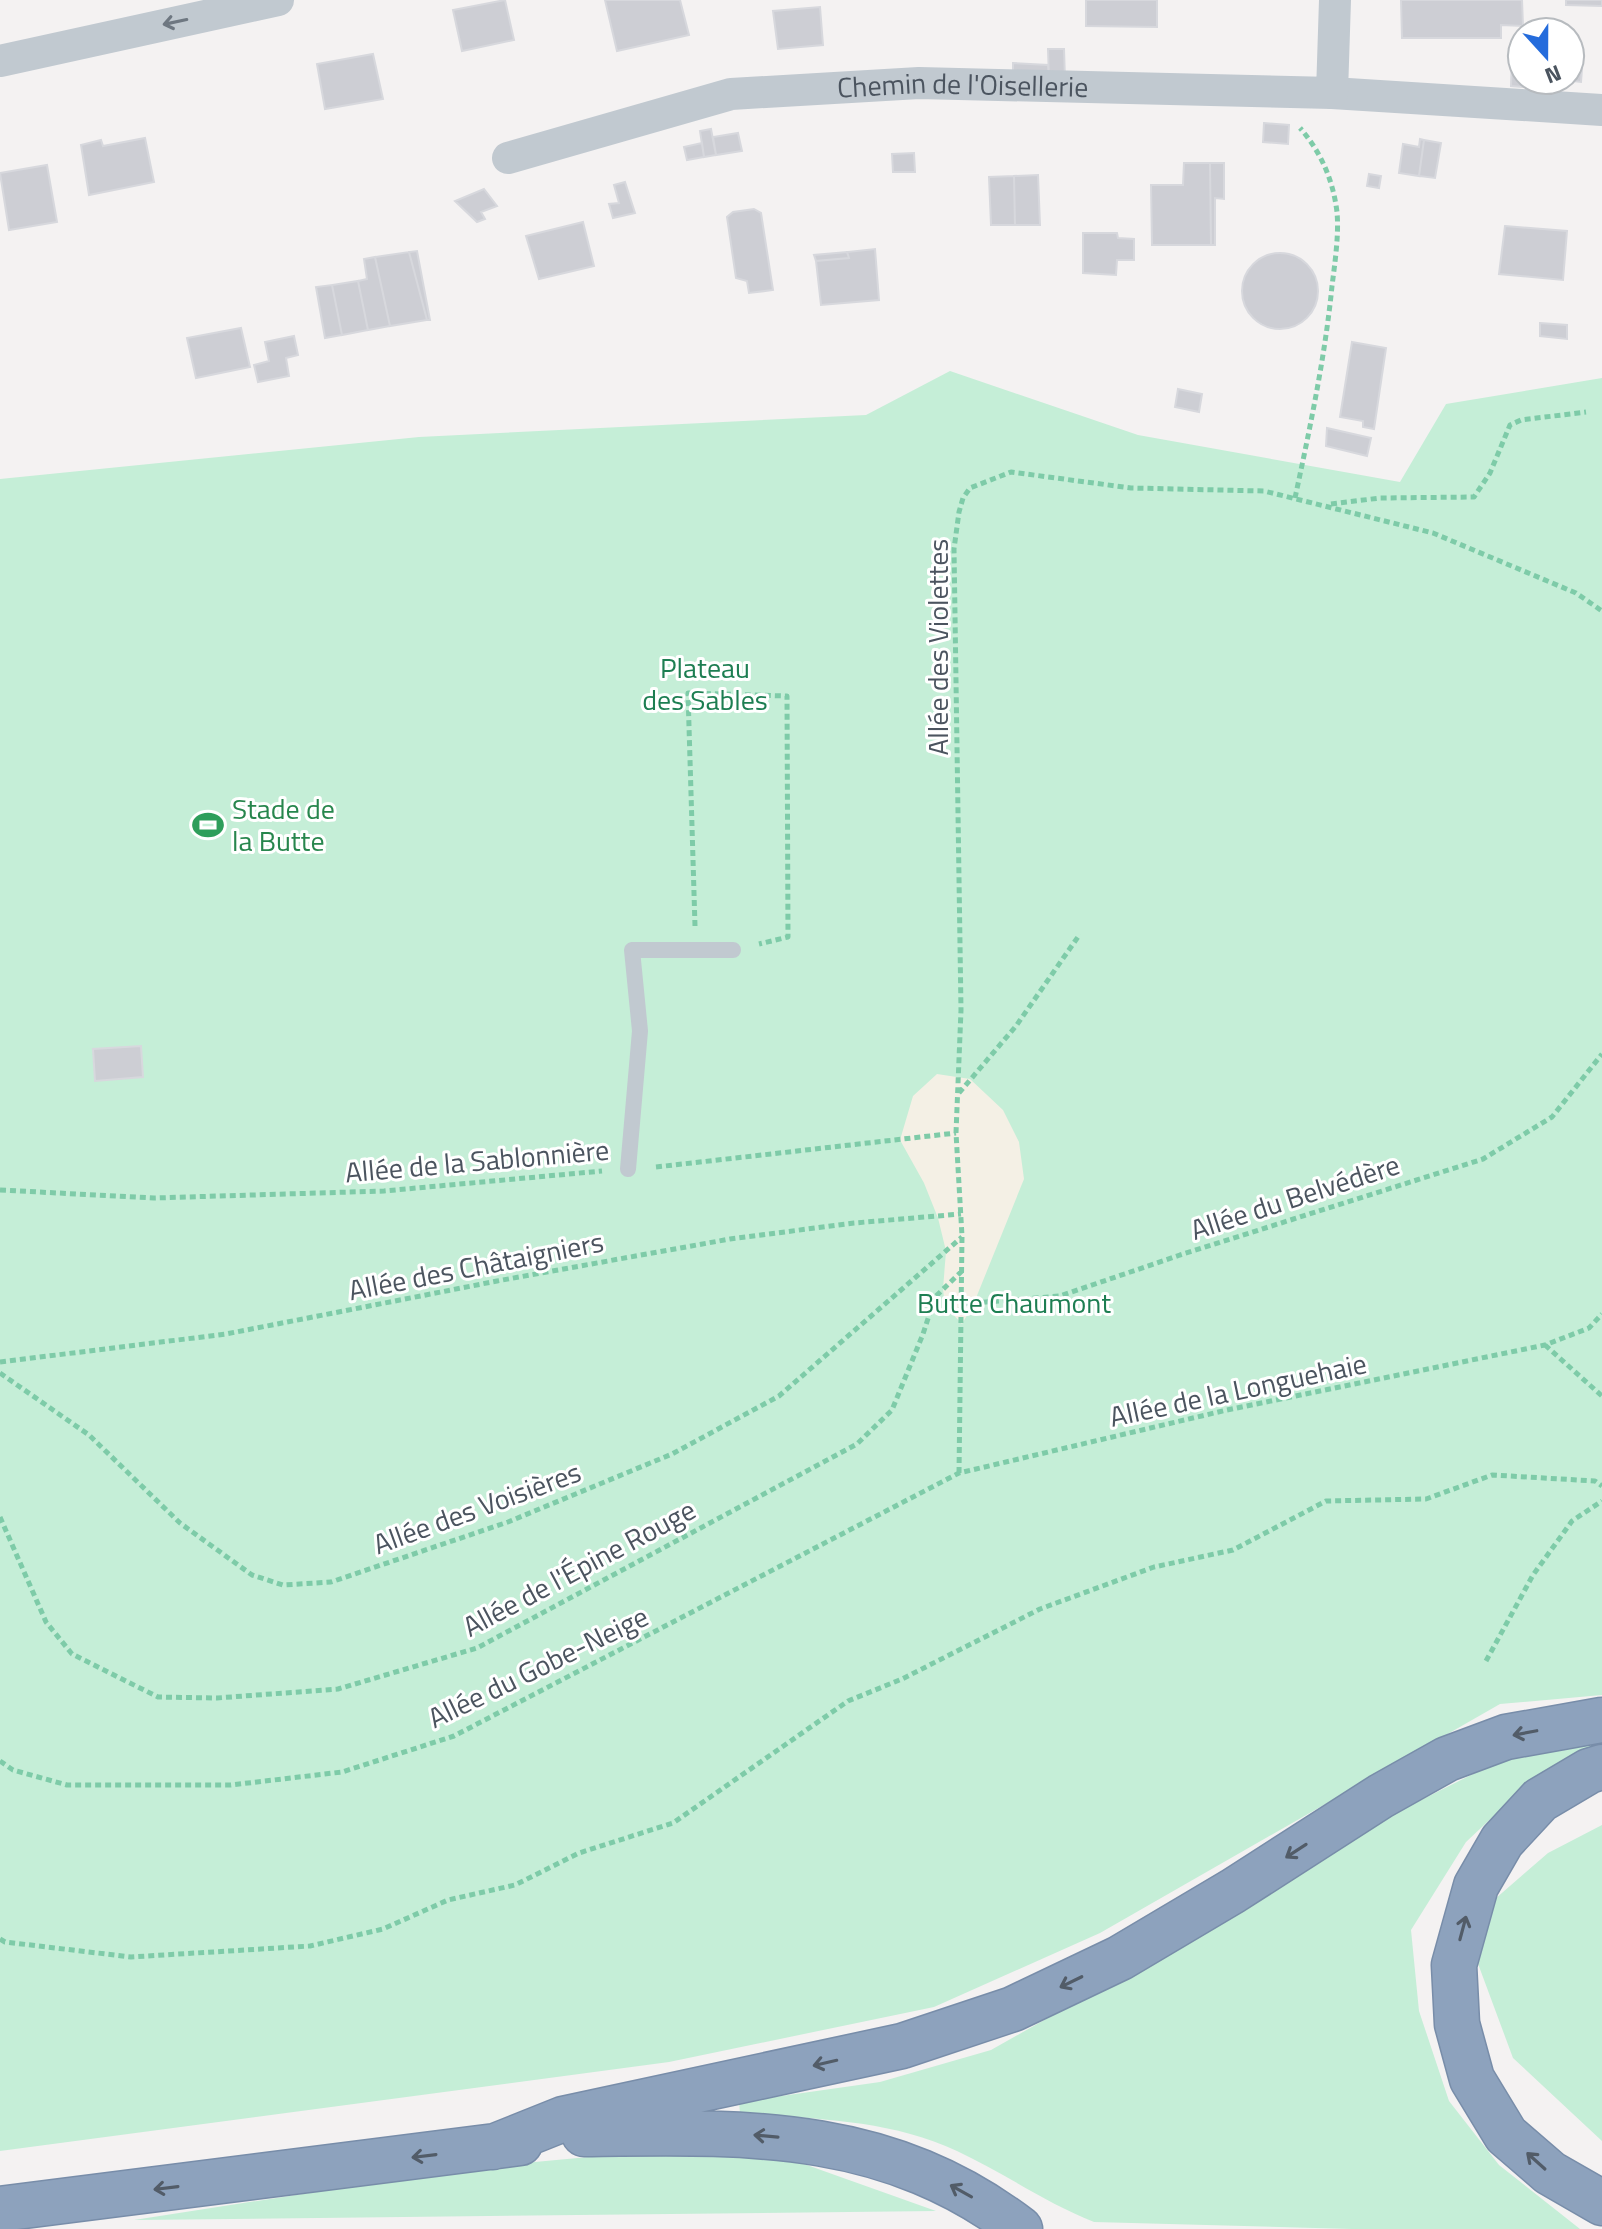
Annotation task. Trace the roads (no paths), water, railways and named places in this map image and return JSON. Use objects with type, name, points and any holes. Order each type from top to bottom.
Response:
[{"type":"highway","points":[[493,2147],[563,2119],[902,2046],[1013,2009],[1120,1958],[1233,1891],[1381,1796],[1447,1759],[1506,1737],[1602,1720]]},
{"type":"highway","points":[[1602,1767],[1589,1771],[1540,1800],[1502,1841],[1476,1886],[1454,1965],[1457,2024],[1472,2079],[1506,2135],[1550,2173],[1602,2203]]},
{"type":"highway","points":[[0,2209],[583,2134],[716,2132],[810,2140],[897,2161],[949,2184],[997,2211],[1020,2229]]},
{"type":"street","points":[[0,61],[278,0]]},
{"type":"street","points":[[1332,93],[1335,0]]},
{"type":"street","name":"Chemin de l'Oisellerie","points":[[508,158],[731,94],[919,83],[1332,93],[1602,110]]},
{"type":"lane","points":[[628,1169],[640,1031],[632,950],[733,950]]},
{"type":"place","name":"Stade de la Butte","points":[[208,825]]},
{"type":"park label","name":"Plateau des Sables","points":[[705,684]]},
{"type":"park label","name":"Butte Chaumont","points":[[1014,1303]]}]
